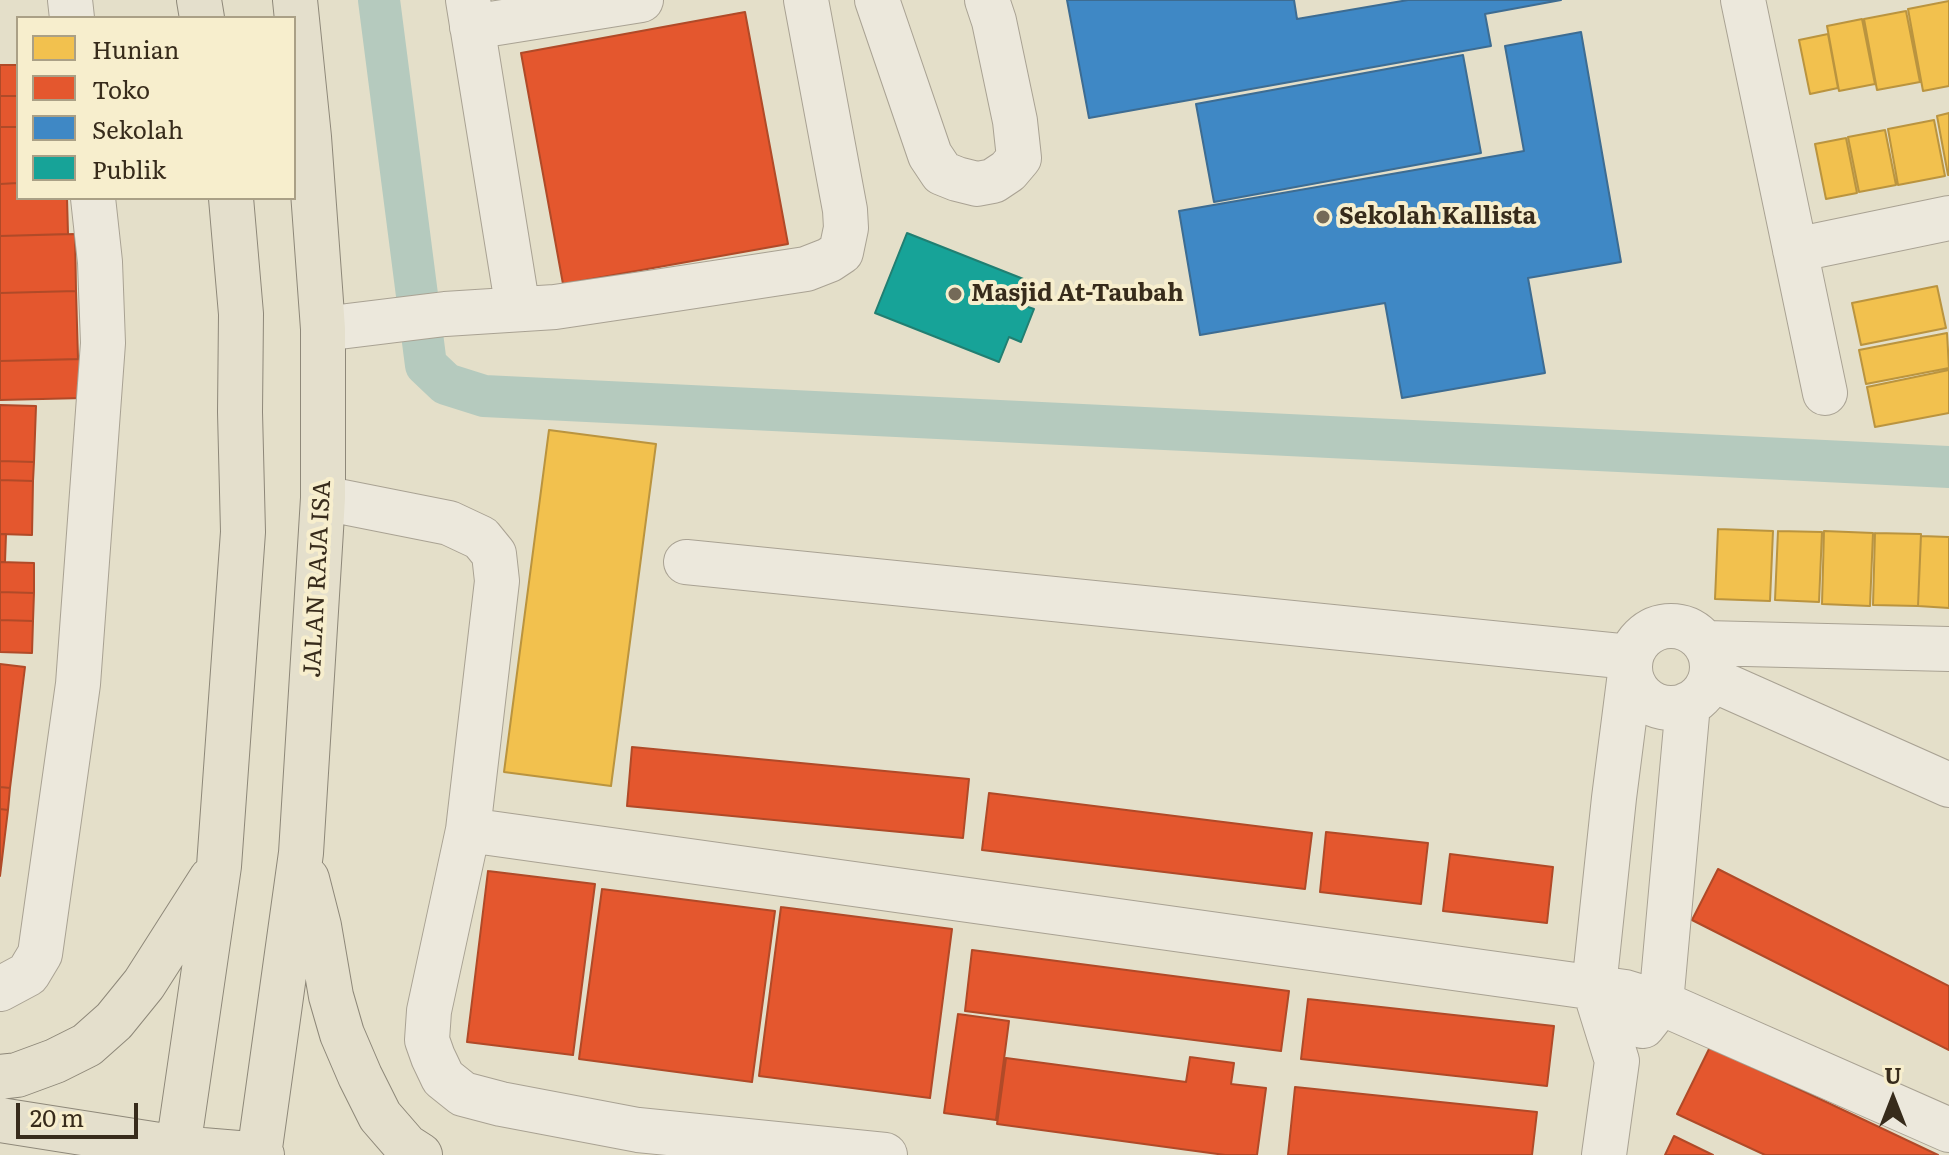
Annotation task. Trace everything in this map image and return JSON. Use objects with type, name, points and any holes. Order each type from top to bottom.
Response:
[{"type":"main road","name":"JALAN RAJA ISA","points":[[260,1155],[301,853],[323,498],[323,329],[295,0]]},
{"type":"main road","points":[[177,1152],[219,866],[243,532],[241,314],[231,200]]},
{"type":"main road","points":[[301,853],[342,1034],[380,1116],[406,1146],[420,1155]]},
{"type":"main road","points":[[0,1077],[17,1075],[55,1061],[87,1045],[114,1021],[144,984],[219,866]]},
{"type":"main road","points":[[0,1120],[177,1152],[260,1155]]},
{"type":"street","points":[[519,309],[470,14],[641,0]]},
{"type":"street","points":[[323,329],[424,317],[555,307],[806,269],[841,252],[846,228],[845,210],[806,0]]},
{"type":"street","points":[[877,0],[930,155],[942,173],[977,184],[993,181],[1008,171],[1019,158],[1015,121],[987,0]]},
{"type":"street","points":[[1743,0],[1825,393]]},
{"type":"street","points":[[0,989],[28,974],[40,954],[78,684],[103,343],[100,262],[93,200]]},
{"type":"street","points":[[1795,250],[1949,218]]},
{"type":"street","points":[[323,498],[449,523],[481,538],[494,554],[497,581],[468,830],[429,1011],[427,1040],[443,1078],[463,1094],[638,1130],[885,1155]]},
{"type":"street","points":[[686,562],[1630,665]]},
{"type":"street","points":[[1604,1155],[1617,1061],[1594,987],[1630,665],[1637,643],[1648,632],[1663,626],[1679,626],[1694,632],[1701,675],[1661,1003],[1617,1061]]},
{"type":"street","points":[[1630,665],[1638,691],[1652,703],[1670,708],[1701,675],[1949,649]]},
{"type":"street","points":[[1701,675],[1949,785]]},
{"type":"street","points":[[468,830],[1625,992],[1661,1003],[1949,1130]]},
{"type":"building: Hunian","points":[[1949,1],[1949,86],[1923,91],[1908,9]]},
{"type":"building: Hunian","points":[[1906,11],[1920,82],[1877,90],[1864,19]]},
{"type":"building: Hunian","points":[[1862,19],[1875,84],[1839,91],[1827,26]]},
{"type":"building: Hunian","points":[[1828,34],[1838,88],[1810,94],[1799,40]]},
{"type":"building: Hunian","points":[[1949,113],[1949,175],[1948,175],[1937,116]]},
{"type":"building: Hunian","points":[[1934,120],[1945,176],[1898,185],[1888,129]]},
{"type":"building: Hunian","points":[[1885,130],[1896,185],[1859,192],[1848,137]]},
{"type":"building: Hunian","points":[[1846,138],[1857,193],[1826,199],[1815,144]]},
{"type":"building: Hunian","points":[[1937,286],[1946,328],[1861,345],[1852,303]]},
{"type":"building: Hunian","points":[[1947,333],[1949,368],[1866,384],[1859,350]]},
{"type":"building: Hunian","points":[[1949,370],[1949,413],[1875,427],[1867,387]]},
{"type":"building: Hunian","points":[[549,430],[656,444],[611,786],[504,772]]},
{"type":"building: Hunian","points":[[1718,529],[1773,531],[1770,601],[1715,599]]},
{"type":"building: Hunian","points":[[1778,531],[1822,532],[1819,602],[1775,600]]},
{"type":"building: Hunian","points":[[1824,531],[1873,533],[1870,606],[1822,604]]},
{"type":"building: Hunian","points":[[1875,533],[1921,534],[1918,606],[1873,605]]},
{"type":"building: Hunian","points":[[1921,536],[1949,537],[1949,608],[1918,606]]},
{"type":"building: Toko","points":[[745,12],[788,244],[563,284],[521,53]]},
{"type":"building: Toko","points":[[0,65],[16,65],[16,96],[0,96]]},
{"type":"building: Toko","points":[[0,96],[16,96],[16,127],[0,127]]},
{"type":"building: Toko","points":[[0,127],[16,127],[16,183],[0,184]]},
{"type":"building: Toko","points":[[16,183],[16,200],[67,200],[68,234],[0,236],[0,184]]},
{"type":"building: Toko","points":[[75,234],[76,291],[0,293],[0,236]]},
{"type":"building: Toko","points":[[76,291],[78,359],[0,361],[0,293]]},
{"type":"building: Toko","points":[[84,359],[84,398],[0,400],[0,361]]},
{"type":"building: Toko","points":[[0,405],[36,406],[34,462],[0,461]]},
{"type":"building: Toko","points":[[0,461],[34,462],[33,481],[0,480]]},
{"type":"building: Toko","points":[[0,480],[33,481],[32,535],[0,534]]},
{"type":"building: Toko","points":[[0,534],[6,534],[5,562],[0,562]]},
{"type":"building: Toko","points":[[0,562],[34,563],[34,593],[0,592]]},
{"type":"building: Toko","points":[[0,592],[34,593],[33,621],[0,620]]},
{"type":"building: Toko","points":[[0,620],[33,621],[32,653],[0,652]]},
{"type":"building: Toko","points":[[0,664],[25,667],[10,788],[0,787]]},
{"type":"building: Toko","points":[[632,747],[969,779],[963,838],[627,806]]},
{"type":"building: Toko","points":[[0,787],[10,788],[8,810],[0,809]]},
{"type":"building: Toko","points":[[989,793],[1312,833],[1305,889],[982,850]]},
{"type":"building: Toko","points":[[0,809],[8,810],[0,876]]},
{"type":"building: Toko","points":[[1326,832],[1428,843],[1421,904],[1320,892]]},
{"type":"building: Toko","points":[[1450,854],[1553,867],[1547,923],[1443,911]]},
{"type":"building: Toko","points":[[1718,869],[1949,986],[1949,1050],[1692,920]]},
{"type":"building: Toko","points":[[488,871],[595,884],[573,1055],[467,1042]]},
{"type":"building: Toko","points":[[602,889],[775,911],[752,1082],[579,1059]]},
{"type":"building: Toko","points":[[781,907],[952,929],[930,1098],[759,1076]]},
{"type":"building: Toko","points":[[972,950],[1289,991],[1281,1051],[965,1011]]},
{"type":"building: Toko","points":[[1308,999],[1554,1026],[1547,1086],[1301,1059]]},
{"type":"building: Toko","points":[[958,1014],[1009,1021],[996,1120],[944,1113]]},
{"type":"building: Toko","points":[[1710,1047],[1938,1155],[1765,1155],[1677,1114]]},
{"type":"building: Toko","points":[[1190,1057],[1234,1063],[1231,1084],[1266,1088],[1257,1155],[1225,1155],[997,1124],[1006,1058],[1186,1082]]},
{"type":"building: Toko","points":[[1295,1087],[1537,1112],[1532,1155],[1288,1155]]},
{"type":"building: Toko","points":[[1674,1136],[1713,1155],[1665,1155]]},
{"type":"building: Sekolah","points":[[1067,0],[1294,0],[1297,19],[1408,0],[1561,0],[1485,14],[1491,46],[1089,118]]},
{"type":"building: Sekolah","points":[[1581,32],[1621,262],[1528,278],[1545,373],[1402,398],[1385,303],[1200,335],[1179,211],[1524,151],[1505,46]]},
{"type":"building: Sekolah","points":[[1463,55],[1481,153],[1214,202],[1196,104]]},
{"type":"building: Publik","name":"Masjid At-Taubah","points":[[907,233],[1031,282],[1022,305],[1034,309],[1021,342],[1009,337],[999,362],[875,313]]},
{"type":"waterway","points":[[379,0],[426,365],[446,384],[484,396],[1949,467]]},
{"type":"place","name":"Sekolah Kallista","points":[[1323,217]]},
{"type":"place","name":"Masjid At-Taubah","points":[[955,294]]}]
